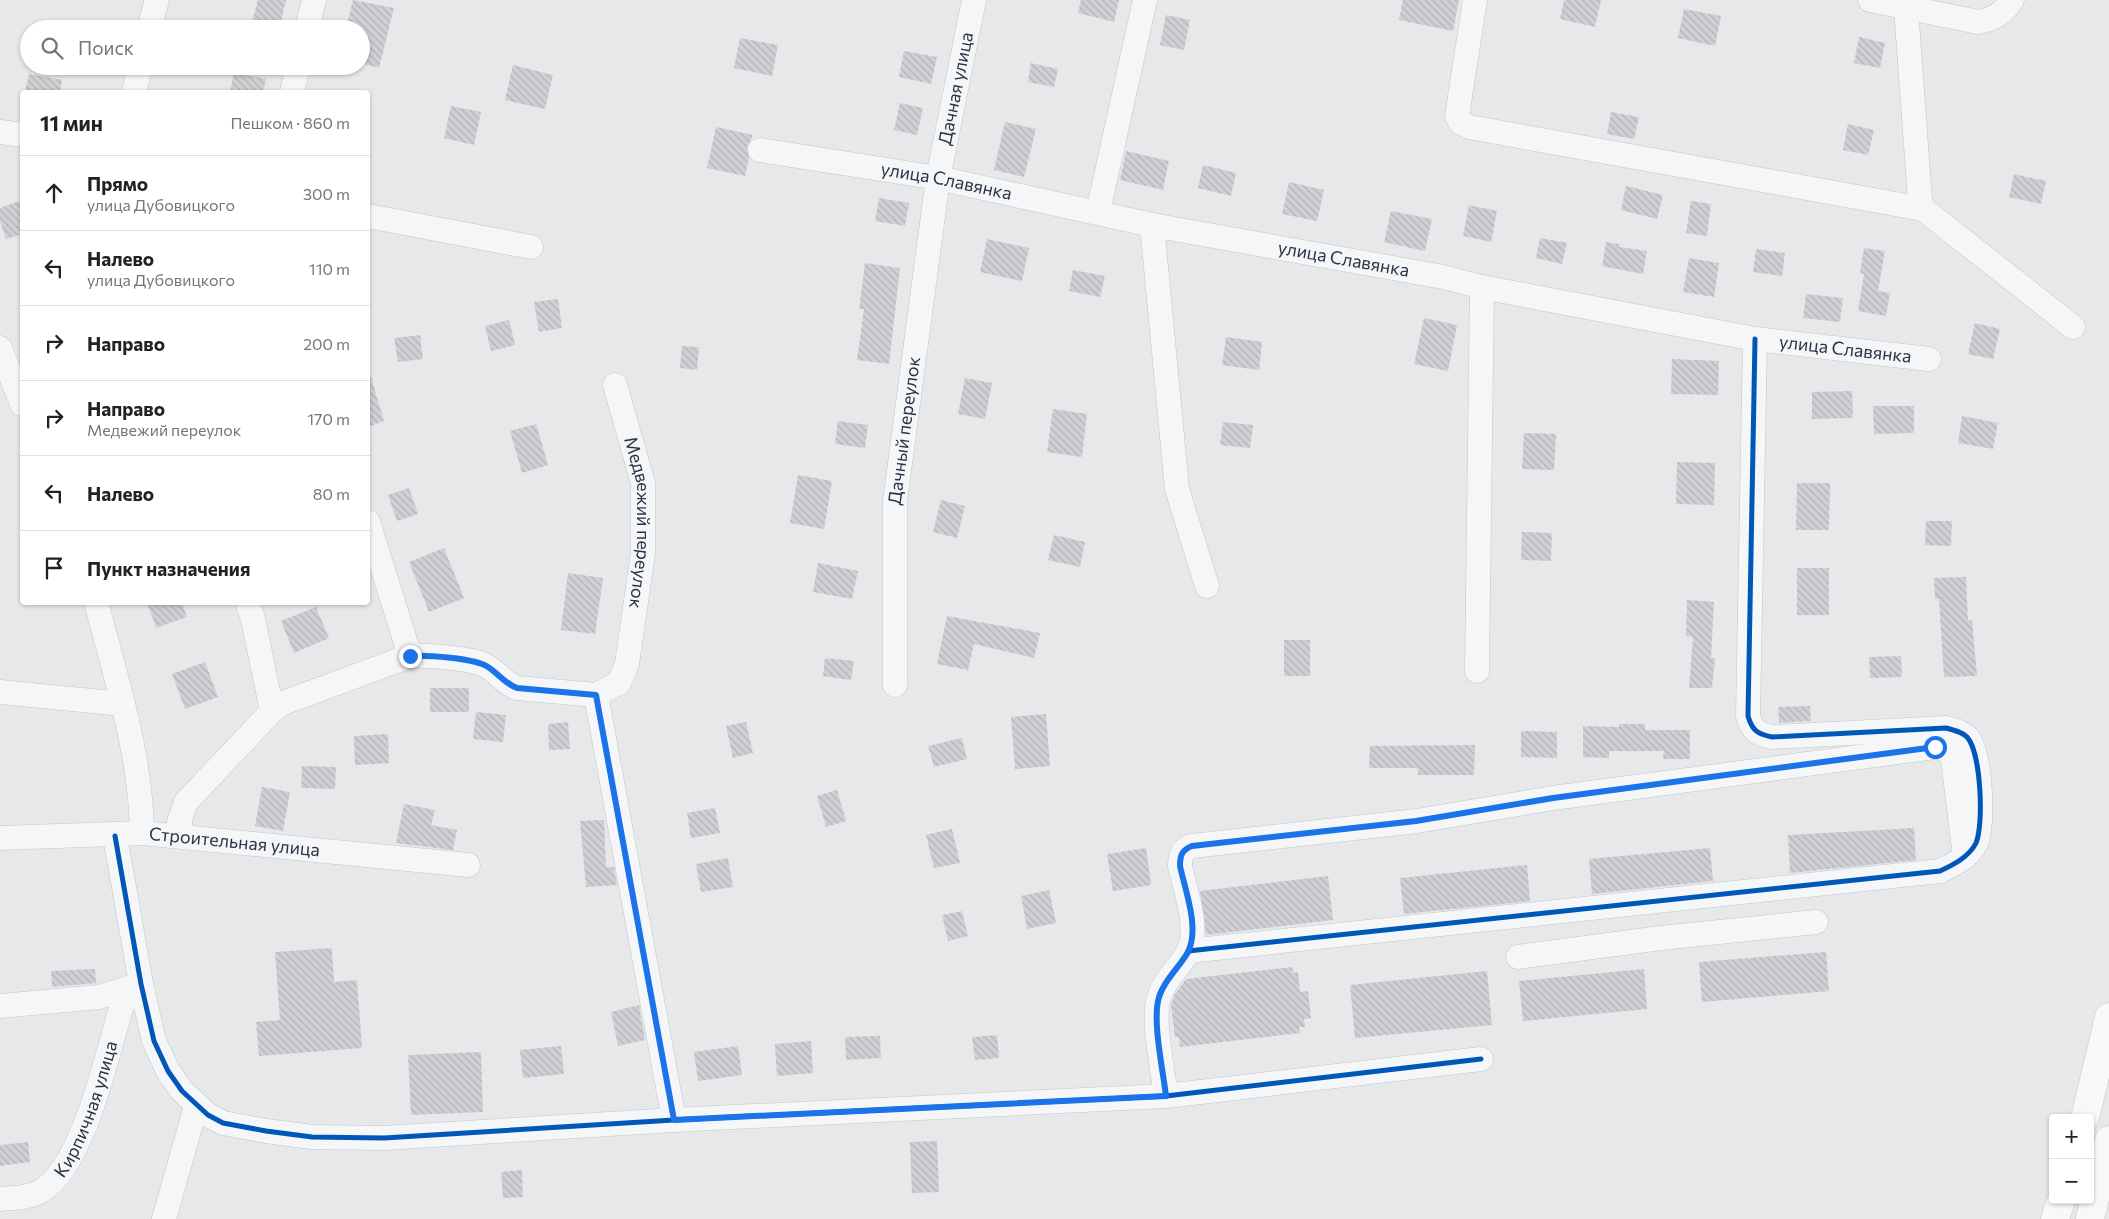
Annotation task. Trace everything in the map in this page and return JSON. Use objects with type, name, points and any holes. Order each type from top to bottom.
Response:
[{"type":"main road","points":[[2086,1114],[2109,1017]]},
{"type":"main road","points":[[2090,1219],[2109,1140]]},
{"type":"main road","points":[[2055,1219],[2060,1204]]},
{"type":"street","points":[[152,20],[157,0]]},
{"type":"street","points":[[309,20],[314,0]]},
{"type":"street","name":"Дачная улица","points":[[938,178],[974,0]]},
{"type":"street","points":[[1098,212],[1145,0]]},
{"type":"street","points":[[1475,0],[1457,116],[1461,123],[1469,127],[1923,209],[2073,327]]},
{"type":"street","points":[[1870,0],[1978,22],[1994,19],[2006,10],[2012,0]]},
{"type":"street","points":[[1906,8],[1920,200],[1923,209]]},
{"type":"street","points":[[134,90],[138,75]]},
{"type":"street","points":[[292,90],[296,75]]},
{"type":"street","points":[[0,132],[20,135]]},
{"type":"street","name":"улица Славянка","points":[[760,150],[938,178],[1152,224],[1443,276],[1482,287],[1754,339],[1929,359]]},
{"type":"street","name":"Дачный переулок","points":[[895,685],[895,501],[938,178]]},
{"type":"street","points":[[370,216],[531,247]]},
{"type":"street","points":[[1152,224],[1177,489],[1207,586]]},
{"type":"street","points":[[1477,671],[1482,287]]},
{"type":"street","points":[[1188,951],[1940,871],[1965,856],[1975,844],[1980,828],[1982,802],[1974,750],[1968,738],[1959,732],[1946,728],[1772,737],[1760,734],[1752,727],[1748,716],[1754,339]]},
{"type":"street","points":[[0,348],[20,399]]},
{"type":"street","name":"Медвежий переулок","points":[[596,695],[619,683],[627,664],[643,553],[643,484],[615,385]]},
{"type":"street","points":[[370,528],[410,656]]},
{"type":"street","points":[[97,605],[123,704],[141,798],[142,833]]},
{"type":"street","points":[[248,605],[253,619],[272,711]]},
{"type":"street","points":[[183,836],[179,822],[186,802],[272,711],[283,703],[410,656],[425,655],[478,663],[488,667],[506,684],[517,688],[596,695],[674,1120]]},
{"type":"street","points":[[1,688],[123,704]]},
{"type":"street","points":[[1166,1096],[1157,1014],[1158,999],[1188,951],[1192,940],[1192,923],[1180,866],[1180,856],[1184,849],[1192,846],[1416,821],[1553,798],[1935,747],[1943,748],[1950,753],[1953,759],[1965,856]]},
{"type":"street","name":"Строительная улица","points":[[0,838],[115,836],[142,833],[468,865]]},
{"type":"street","points":[[115,836],[140,984],[154,1041],[168,1071],[196,1106],[223,1123],[312,1137],[384,1138],[674,1120],[1166,1096],[1481,1059]]},
{"type":"street","points":[[1658,902],[1661,938]]},
{"type":"street","points":[[1518,957],[1661,938],[1816,922]]},
{"type":"street","points":[[0,1006],[99,997],[140,984]]},
{"type":"street","name":"Кирпичная улица","points":[[0,1199],[31,1196],[42,1191],[56,1180],[70,1160],[89,1112],[121,1008],[128,994],[140,984]]},
{"type":"street","points":[[164,1219],[196,1106]]},
{"type":"building","points":[[258,0],[286,0],[281,20],[252,20]]},
{"type":"building","points":[[353,0],[394,8],[379,68],[370,66],[370,20],[348,20]]},
{"type":"building","points":[[1081,0],[1119,0],[1114,22],[1078,13]]},
{"type":"building","points":[[1403,0],[1459,0],[1453,31],[1399,20]]},
{"type":"building","points":[[1564,0],[1601,0],[1595,27],[1560,19]]},
{"type":"building","points":[[1684,9],[1721,16],[1715,46],[1678,38]]},
{"type":"building","points":[[1166,15],[1190,20],[1184,50],[1160,45]]},
{"type":"building","points":[[1859,37],[1885,43],[1880,68],[1854,63]]},
{"type":"building","points":[[740,38],[778,45],[772,76],[734,68]]},
{"type":"building","points":[[904,51],[937,57],[931,84],[899,77]]},
{"type":"building","points":[[1031,63],[1058,69],[1054,87],[1028,82]]},
{"type":"building","points":[[513,65],[553,75],[545,109],[505,100]]},
{"type":"building","points":[[29,75],[62,80],[60,90],[25,90]]},
{"type":"building","points":[[234,75],[266,79],[263,90],[230,90]]},
{"type":"building","points":[[900,103],[923,108],[917,135],[894,130]]},
{"type":"building","points":[[451,106],[481,112],[474,145],[444,138]]},
{"type":"building","points":[[1611,112],[1639,117],[1634,139],[1607,134]]},
{"type":"building","points":[[1005,122],[1036,129],[1024,177],[994,170]]},
{"type":"building","points":[[1848,124],[1874,130],[1868,155],[1843,150]]},
{"type":"building","points":[[716,127],[753,135],[747,147],[749,157],[745,176],[707,168]]},
{"type":"building","points":[[1126,151],[1169,161],[1163,190],[1120,180]]},
{"type":"building","points":[[1203,165],[1236,173],[1231,196],[1198,188]]},
{"type":"building","points":[[2014,174],[2046,181],[2041,204],[2009,197]]},
{"type":"building","points":[[1289,182],[1324,190],[1317,221],[1282,214]]},
{"type":"building","points":[[1626,186],[1663,195],[1657,219],[1621,210]]},
{"type":"building","points":[[879,198],[909,203],[905,226],[875,221]]},
{"type":"building","points":[[20,201],[20,235],[6,239],[0,221],[0,208]]},
{"type":"building","points":[[1691,201],[1711,204],[1707,236],[1686,233]]},
{"type":"building","points":[[1469,205],[1497,211],[1491,242],[1463,236]]},
{"type":"building","points":[[1391,211],[1432,219],[1425,251],[1384,242]]},
{"type":"building","points":[[1540,238],[1567,243],[1562,264],[1536,258]]},
{"type":"building","points":[[987,239],[1029,248],[1022,281],[980,272]]},
{"type":"building","points":[[1606,242],[1619,244],[1619,247],[1647,251],[1643,274],[1602,266]]},
{"type":"building","points":[[1864,248],[1885,251],[1878,291],[1890,293],[1886,316],[1858,311],[1864,274],[1860,273]]},
{"type":"building","points":[[1756,249],[1785,253],[1782,276],[1753,272]]},
{"type":"building","points":[[1689,258],[1719,263],[1714,297],[1683,292]]},
{"type":"building","points":[[865,263],[900,268],[889,364],[857,360],[864,309],[859,309]]},
{"type":"building","points":[[1073,270],[1105,276],[1100,297],[1069,291]]},
{"type":"building","points":[[1806,294],[1843,298],[1840,322],[1803,318]]},
{"type":"building","points":[[558,299],[562,328],[539,332],[534,302]]},
{"type":"building","points":[[1424,318],[1457,325],[1448,371],[1414,364]]},
{"type":"building","points":[[509,320],[515,345],[491,351],[485,326]]},
{"type":"building","points":[[1975,323],[2000,329],[1993,359],[1968,354]]},
{"type":"building","points":[[420,335],[423,359],[398,362],[394,338]]},
{"type":"building","points":[[1226,337],[1262,342],[1259,370],[1222,365]]},
{"type":"building","points":[[682,346],[699,347],[697,370],[680,368]]},
{"type":"building","points":[[1672,359],[1719,361],[1718,395],[1671,394]]},
{"type":"building","points":[[370,377],[371,377],[384,421],[370,426]]},
{"type":"building","points":[[965,378],[992,383],[985,419],[958,414]]},
{"type":"building","points":[[1852,391],[1853,418],[1812,419],[1812,392]]},
{"type":"building","points":[[1873,406],[1914,406],[1914,433],[1874,434]]},
{"type":"building","points":[[1053,409],[1087,414],[1082,457],[1047,452]]},
{"type":"building","points":[[1962,416],[1998,423],[1993,449],[1958,443]]},
{"type":"building","points":[[838,421],[868,425],[865,448],[835,444]]},
{"type":"building","points":[[1223,422],[1253,425],[1250,448],[1220,445]]},
{"type":"building","points":[[536,424],[548,465],[522,473],[510,431]]},
{"type":"building","points":[[1524,433],[1556,434],[1554,470],[1522,469]]},
{"type":"building","points":[[1677,462],[1715,463],[1714,505],[1676,504]]},
{"type":"building","points":[[798,475],[832,481],[824,529],[790,523]]},
{"type":"building","points":[[1797,483],[1830,483],[1829,530],[1796,530]]},
{"type":"building","points":[[409,488],[418,514],[397,521],[388,495]]},
{"type":"building","points":[[941,500],[965,506],[957,538],[933,532]]},
{"type":"building","points":[[1926,521],[1952,521],[1951,546],[1925,545]]},
{"type":"building","points":[[1522,532],[1552,533],[1551,561],[1521,560]]},
{"type":"building","points":[[1054,535],[1085,542],[1080,567],[1048,560]]},
{"type":"building","points":[[444,548],[464,598],[429,612],[409,562]]},
{"type":"building","points":[[818,563],[858,571],[852,599],[813,592]]},
{"type":"building","points":[[1797,568],[1829,568],[1829,615],[1797,615]]},
{"type":"building","points":[[568,573],[603,578],[595,634],[561,630]]},
{"type":"building","points":[[1966,577],[1968,621],[1972,620],[1977,676],[1944,677],[1939,599],[1935,599],[1934,578]]},
{"type":"building","points":[[1687,600],[1714,602],[1711,658],[1715,658],[1712,688],[1689,688],[1693,637],[1686,636]]},
{"type":"building","points":[[148,605],[183,605],[187,617],[156,628]]},
{"type":"building","points":[[316,607],[329,638],[294,653],[281,621]]},
{"type":"building","points":[[947,616],[1040,633],[1034,658],[974,644],[968,670],[937,664]]},
{"type":"building","points":[[1284,640],[1310,640],[1310,676],[1284,676]]},
{"type":"building","points":[[1901,656],[1902,677],[1870,678],[1869,657]]},
{"type":"building","points":[[825,658],[854,661],[851,680],[823,676]]},
{"type":"building","points":[[205,662],[218,697],[185,709],[172,674]]},
{"type":"building","points":[[430,688],[469,688],[469,712],[430,712]]},
{"type":"building","points":[[1810,706],[1811,721],[1779,723],[1778,707]]},
{"type":"building","points":[[476,712],[506,715],[503,742],[473,739]]},
{"type":"building","points":[[1046,714],[1050,766],[1015,769],[1011,717]]},
{"type":"building","points":[[568,722],[570,749],[549,750],[548,724]]},
{"type":"building","points":[[746,722],[753,753],[733,758],[726,726]]},
{"type":"building","points":[[1619,724],[1645,724],[1645,730],[1690,730],[1690,759],[1663,759],[1664,751],[1609,751],[1609,758],[1583,757],[1583,726],[1619,727]]},
{"type":"building","points":[[1521,731],[1557,732],[1557,758],[1521,757]]},
{"type":"building","points":[[388,734],[389,763],[355,765],[354,736]]},
{"type":"building","points":[[962,738],[967,759],[934,767],[928,746]]},
{"type":"building","points":[[1475,745],[1474,775],[1418,775],[1418,768],[1369,768],[1370,746]]},
{"type":"building","points":[[302,766],[336,767],[335,789],[301,788]]},
{"type":"building","points":[[262,787],[290,792],[283,831],[255,826]]},
{"type":"building","points":[[837,790],[846,821],[826,827],[817,796]]},
{"type":"building","points":[[404,804],[435,810],[431,825],[457,830],[453,850],[396,843]]},
{"type":"building","points":[[715,808],[720,833],[691,838],[687,813]]},
{"type":"building","points":[[604,820],[606,867],[614,867],[617,885],[586,887],[580,821]]},
{"type":"building","points":[[1914,828],[1916,860],[1790,873],[1788,835]]},
{"type":"building","points":[[952,829],[960,863],[934,868],[926,835]]},
{"type":"building","points":[[1146,848],[1151,885],[1113,891],[1107,854]]},
{"type":"building","points":[[1710,848],[1713,881],[1592,894],[1589,859]]},
{"type":"building","points":[[728,858],[733,887],[701,892],[696,864]]},
{"type":"building","points":[[1527,865],[1530,901],[1404,914],[1400,878]]},
{"type":"building","points":[[1328,876],[1333,920],[1206,935],[1200,891]]},
{"type":"building","points":[[1049,890],[1056,923],[1027,929],[1021,896]]},
{"type":"building","points":[[962,911],[968,936],[948,941],[942,915]]},
{"type":"building","points":[[332,948],[334,982],[357,980],[362,1048],[259,1056],[256,1022],[280,1020],[275,952]]},
{"type":"building","points":[[1826,952],[1829,991],[1702,1002],[1699,962]]},
{"type":"building","points":[[1292,967],[1293,973],[1298,972],[1300,992],[1308,991],[1311,1018],[1304,1019],[1305,1027],[1299,1027],[1300,1033],[1180,1047],[1179,1037],[1175,1037],[1171,1005],[1175,994],[1186,979]]},
{"type":"building","points":[[95,969],[96,983],[52,987],[51,971]]},
{"type":"building","points":[[1644,969],[1647,1009],[1523,1021],[1519,981]]},
{"type":"building","points":[[1487,971],[1492,1025],[1355,1038],[1350,985]]},
{"type":"building","points":[[639,1005],[645,1040],[618,1046],[611,1012]]},
{"type":"building","points":[[997,1035],[999,1058],[975,1060],[972,1037]]},
{"type":"building","points":[[880,1036],[881,1058],[846,1060],[845,1037]]},
{"type":"building","points":[[811,1041],[813,1073],[777,1076],[775,1044]]},
{"type":"building","points":[[561,1046],[564,1074],[523,1078],[520,1050]]},
{"type":"building","points":[[738,1046],[742,1075],[698,1081],[694,1052]]},
{"type":"building","points":[[481,1052],[483,1112],[411,1115],[408,1055]]},
{"type":"building","points":[[937,1141],[939,1192],[912,1193],[910,1142]]},
{"type":"building","points":[[28,1142],[30,1162],[0,1166],[0,1145]]},
{"type":"building","points":[[522,1170],[523,1197],[503,1198],[501,1172]]},
{"type":"cycle path","points":[[1188,951],[1940,871],[1955,863],[1973,848],[1976,843],[1980,821],[1980,789],[1972,745],[1963,734],[1946,728],[1772,737],[1756,731],[1750,721],[1748,716],[1755,339]]},
{"type":"cycle path","points":[[115,836],[141,984],[154,1041],[168,1071],[182,1091],[208,1115],[223,1123],[266,1131],[312,1137],[384,1138],[674,1120],[1166,1096],[1481,1059]]},
{"type":"route","points":[[410,656],[425,655],[478,663],[488,667],[506,684],[517,688],[596,695],[674,1120],[1166,1096],[1157,1014],[1158,999],[1188,951],[1192,940],[1192,923],[1180,866],[1180,856],[1184,849],[1192,846],[1416,821],[1553,798],[1935,747]]}]
